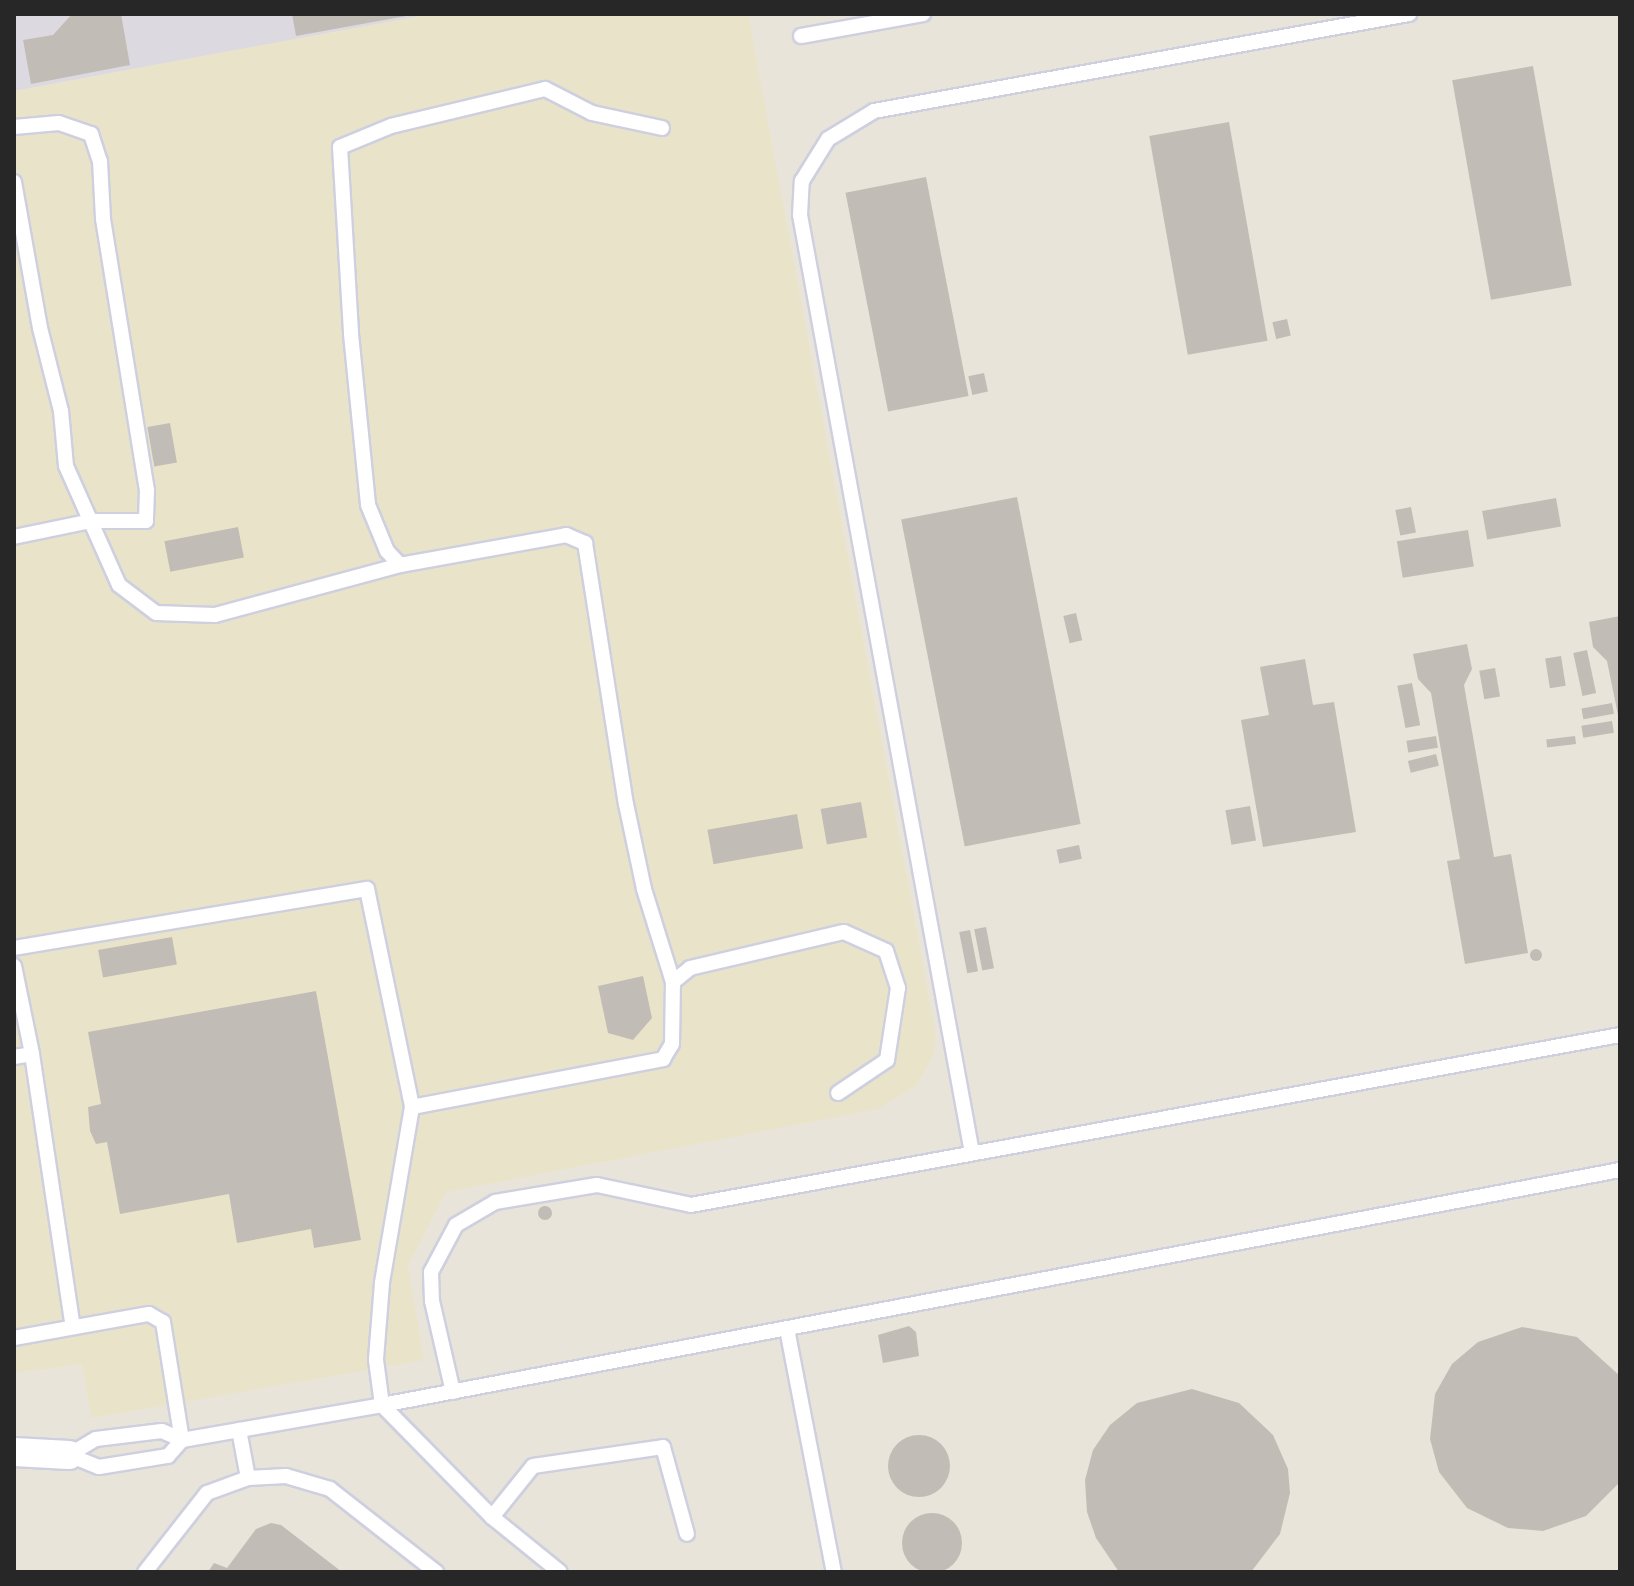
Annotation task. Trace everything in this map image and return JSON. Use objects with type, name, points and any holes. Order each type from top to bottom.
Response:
[{"type":"street","points":[[14,1452],[69,1455]]},
{"type":"lane","points":[[801,36],[923,14]]},
{"type":"lane","points":[[972,1153],[800,215],[802,181],[828,139],[874,111],[1409,14]]},
{"type":"lane","points":[[400,565],[387,551],[368,505],[351,334],[340,147],[391,126],[545,89],[592,113],[662,128]]},
{"type":"lane","points":[[14,127],[59,123],[91,134],[100,161],[103,219],[147,490],[146,521],[91,521],[14,537]]},
{"type":"lane","points":[[14,182],[40,328],[61,411],[66,466],[119,585],[156,613],[215,615],[257,607],[400,565],[566,535],[585,543],[626,804],[644,889],[673,982],[672,1044],[663,1059],[412,1107]]},
{"type":"lane","points":[[14,948],[367,889],[412,1107],[382,1283],[376,1360],[382,1405],[492,1517],[560,1572]]},
{"type":"lane","points":[[673,982],[690,968],[816,935],[861,936],[886,951],[898,988],[887,1060],[838,1093]]},
{"type":"lane","points":[[14,966],[32,1054],[73,1327]]},
{"type":"lane","points":[[453,1392],[432,1301],[431,1272],[448,1236],[474,1210],[597,1185],[691,1205],[1620,1035]]},
{"type":"lane","points":[[14,1057],[32,1054]]},
{"type":"lane","points":[[69,1455],[96,1439],[162,1431],[182,1440],[382,1405],[1620,1170]]},
{"type":"lane","points":[[14,1338],[149,1314],[163,1322],[182,1440]]},
{"type":"lane","points":[[787,1329],[834,1572]]},
{"type":"lane","points":[[239,1430],[248,1478]]},
{"type":"lane","points":[[69,1455],[99,1467],[168,1456],[182,1440]]},
{"type":"lane","points":[[492,1517],[533,1466],[663,1447],[687,1534]]},
{"type":"lane","points":[[145,1572],[207,1493],[248,1478],[286,1476],[330,1489],[436,1572]]},
{"type":"shaded area","points":[[14,14],[431,14],[14,91]]},
{"type":"shaded area","points":[[431,14],[748,14],[935,1031],[934,1053],[917,1085],[878,1109],[446,1192],[408,1266],[424,1360],[92,1418],[82,1364],[14,1373],[14,91]]},
{"type":"building","points":[[72,14],[121,14],[130,65],[31,84],[23,40],[53,35]]},
{"type":"building","points":[[292,14],[406,14],[406,16],[296,36]]},
{"type":"building","points":[[1533,66],[1572,286],[1491,300],[1452,80]]},
{"type":"building","points":[[1229,122],[1268,341],[1188,355],[1149,136]]},
{"type":"building","points":[[926,177],[969,396],[888,412],[846,193]]},
{"type":"building","points":[[1287,319],[1291,336],[1276,339],[1272,322]]},
{"type":"building","points":[[984,373],[988,392],[972,395],[968,376]]},
{"type":"building","points":[[170,423],[177,462],[154,466],[147,427]]},
{"type":"building","points":[[1017,497],[1081,824],[965,846],[901,520]]},
{"type":"building","points":[[1556,498],[1561,527],[1487,540],[1482,511]]},
{"type":"building","points":[[1411,507],[1416,533],[1400,536],[1395,510]]},
{"type":"building","points":[[238,527],[244,557],[170,572],[164,541]]},
{"type":"building","points":[[1468,530],[1474,567],[1403,578],[1397,541]]},
{"type":"building","points":[[1076,613],[1082,640],[1070,643],[1063,616]]},
{"type":"building","points":[[1620,616],[1619,720],[1607,661],[1593,647],[1589,622]]},
{"type":"building","points":[[1467,644],[1472,669],[1464,685],[1494,857],[1511,854],[1528,953],[1465,964],[1447,861],[1460,859],[1431,693],[1418,679],[1413,654]]},
{"type":"building","points":[[1587,650],[1596,693],[1582,696],[1573,653]]},
{"type":"building","points":[[1561,656],[1566,686],[1550,688],[1545,659]]},
{"type":"building","points":[[1305,659],[1313,705],[1334,702],[1356,832],[1263,847],[1241,720],[1269,715],[1260,667]]},
{"type":"building","points":[[1495,668],[1500,697],[1484,699],[1479,671]]},
{"type":"building","points":[[1412,683],[1420,725],[1405,728],[1397,686]]},
{"type":"building","points":[[1612,703],[1614,714],[1583,719],[1581,708]]},
{"type":"building","points":[[1612,721],[1614,733],[1583,738],[1581,726]]},
{"type":"building","points":[[1436,736],[1438,748],[1408,753],[1406,741]]},
{"type":"building","points":[[1575,736],[1576,744],[1547,747],[1546,740]]},
{"type":"building","points":[[1436,754],[1439,766],[1411,773],[1408,761]]},
{"type":"building","points":[[861,802],[867,837],[827,845],[821,809]]},
{"type":"building","points":[[1250,806],[1256,840],[1231,845],[1225,810]]},
{"type":"building","points":[[797,814],[803,848],[713,864],[707,830]]},
{"type":"building","points":[[1079,845],[1082,859],[1059,863],[1057,850]]},
{"type":"building","points":[[986,927],[994,968],[982,971],[974,929]]},
{"type":"building","points":[[970,930],[978,971],[967,973],[959,932]]},
{"type":"building","points":[[172,937],[177,965],[103,978],[98,950]]},
{"type":"building","points":[[1536,949],[1542,955],[1536,961],[1530,955]]},
{"type":"building","points":[[643,976],[652,1018],[633,1040],[608,1033],[598,986]]},
{"type":"building","points":[[316,991],[361,1240],[314,1248],[311,1229],[237,1243],[229,1194],[120,1214],[107,1142],[96,1144],[90,1131],[88,1107],[101,1104],[88,1032]]},
{"type":"building","points":[[545,1206],[552,1213],[545,1220],[538,1213]]},
{"type":"building","points":[[909,1326],[916,1332],[919,1356],[883,1363],[878,1335]]},
{"type":"building","points":[[1522,1327],[1577,1337],[1620,1376],[1620,1482],[1586,1516],[1543,1531],[1508,1528],[1467,1508],[1439,1472],[1430,1439],[1435,1394],[1452,1364],[1478,1342]]},
{"type":"building","points":[[1192,1389],[1239,1403],[1273,1435],[1288,1469],[1290,1493],[1280,1534],[1251,1572],[1119,1572],[1096,1538],[1087,1512],[1085,1480],[1093,1450],[1110,1425],[1137,1403]]},
{"type":"building","points":[[919,1435],[931,1437],[941,1444],[948,1454],[948,1478],[941,1488],[931,1495],[919,1497],[907,1495],[897,1488],[890,1478],[888,1466],[890,1454],[897,1444],[907,1437]]},
{"type":"building","points":[[932,1513],[943,1515],[953,1522],[960,1532],[960,1554],[953,1564],[943,1571],[932,1573],[921,1571],[911,1564],[904,1554],[902,1543],[904,1532],[911,1522],[921,1515]]},
{"type":"building","points":[[271,1523],[281,1525],[342,1572],[208,1572],[214,1563],[227,1568],[256,1529]]}]
